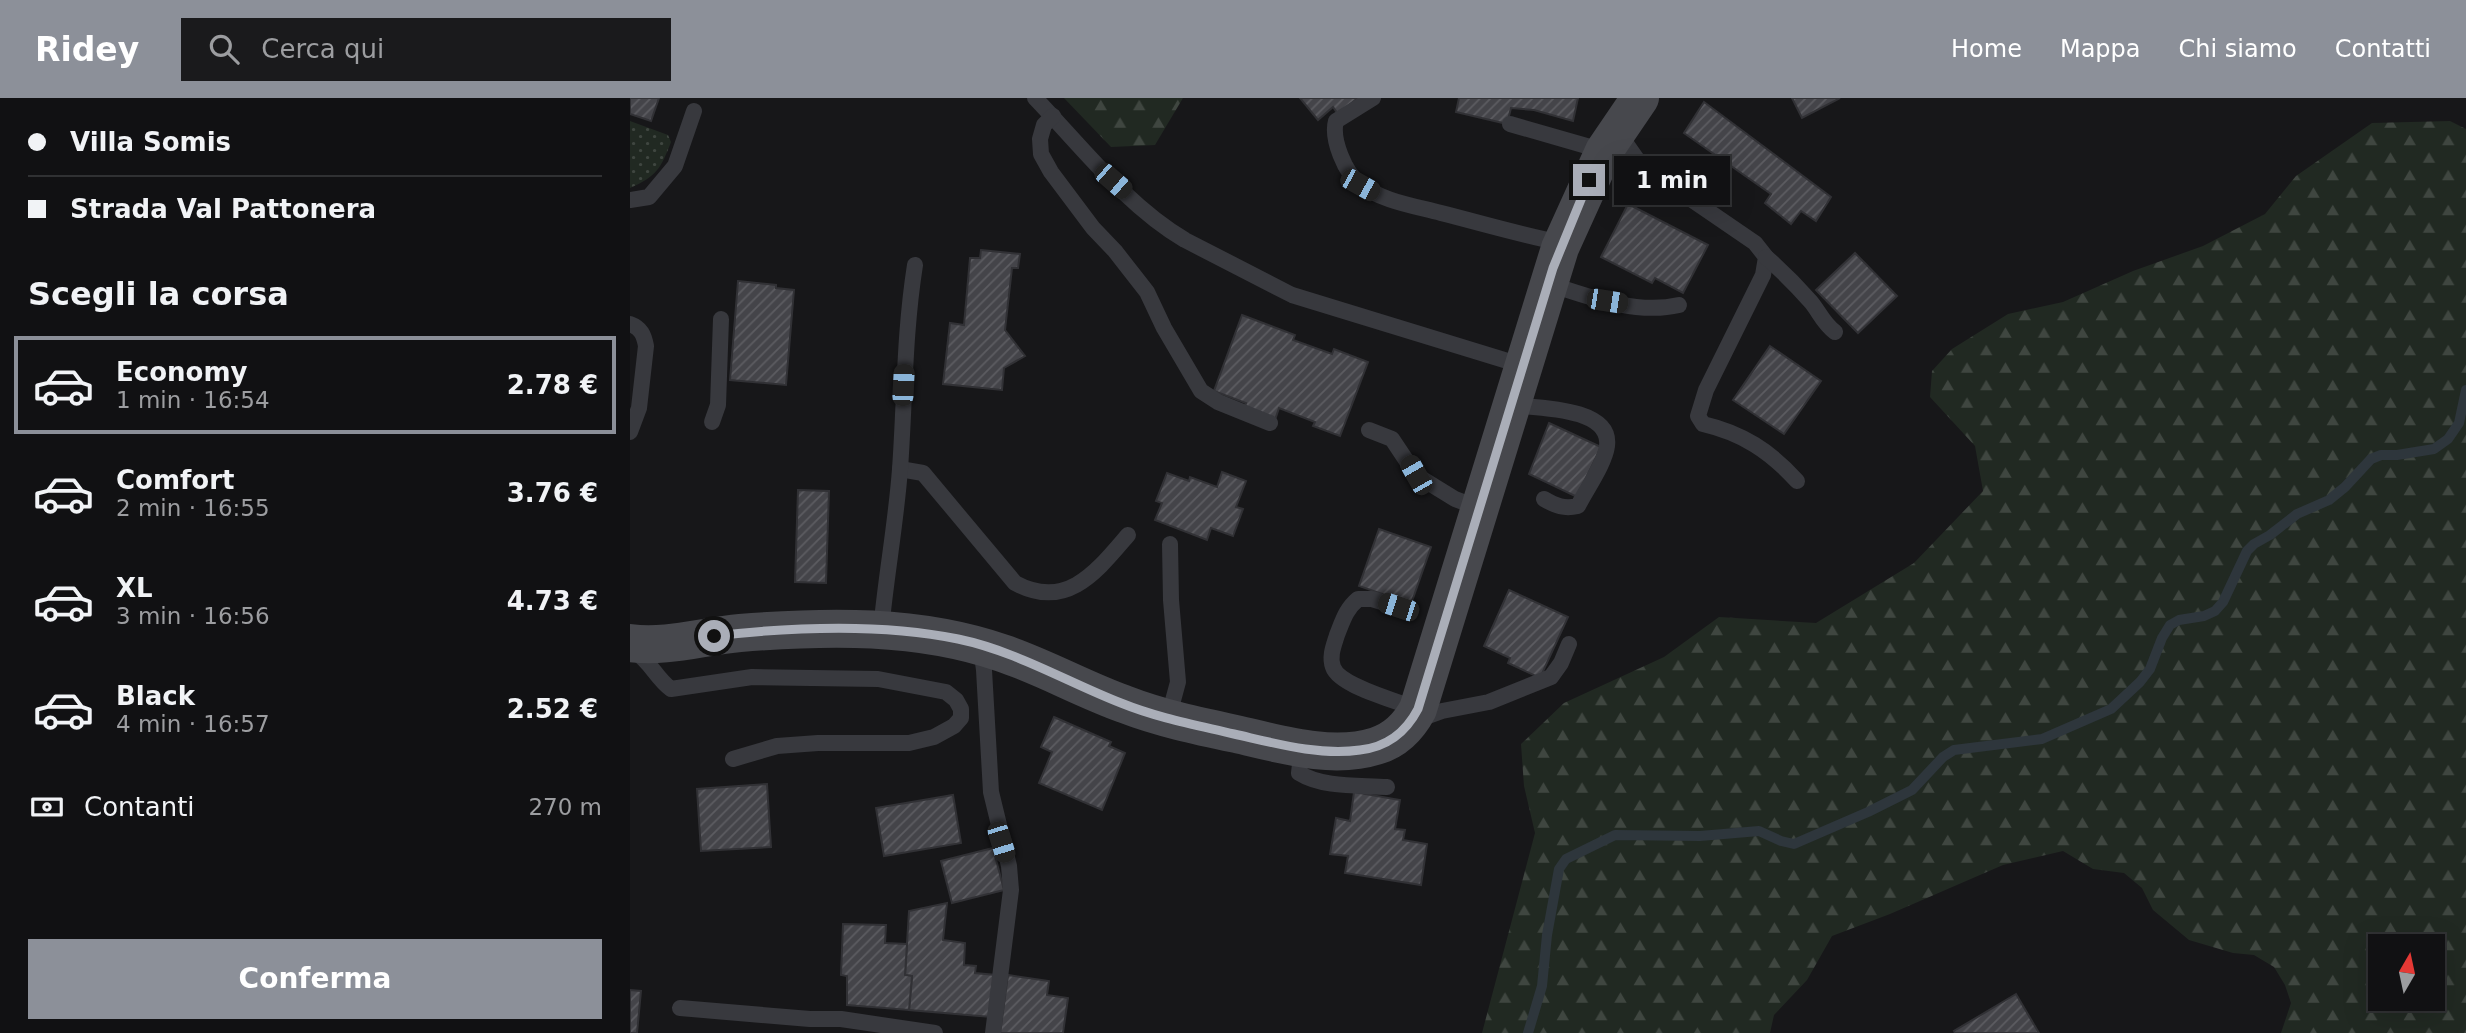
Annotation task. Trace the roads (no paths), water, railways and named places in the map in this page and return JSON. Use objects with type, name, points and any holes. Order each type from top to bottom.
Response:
[{"type":"street","points":[[630,643],[655,644],[757,632],[881,630],[933,635],[980,645],[1072,680],[1121,703],[1168,719],[1324,751],[1360,750],[1379,746],[1397,736],[1415,715],[1562,243],[1624,116]]},
{"type":"lane","points":[[1035,98],[1113,181],[1170,231],[1292,295],[1524,366]]},
{"type":"lane","points":[[1373,98],[1336,121],[1334,129],[1350,175],[1360,185],[1409,204],[1562,243]]},
{"type":"lane","points":[[630,200],[649,197],[675,166],[694,111]]},
{"type":"lane","points":[[1053,116],[1044,125],[1040,139],[1041,154],[1051,172],[1093,228],[1147,292],[1164,328],[1201,391],[1218,402],[1270,423]]},
{"type":"lane","points":[[1510,124],[1624,116],[1631,155],[1641,165],[1755,243],[1813,304],[1824,324],[1835,332]]},
{"type":"lane","points":[[1766,257],[1763,275],[1706,390],[1698,416],[1703,424],[1728,430],[1771,454],[1797,481]]},
{"type":"lane","points":[[881,630],[900,469],[904,366],[915,265]]},
{"type":"lane","points":[[1550,284],[1607,301],[1641,306],[1679,305]]},
{"type":"lane","points":[[712,422],[718,405],[721,319]]},
{"type":"lane","points":[[630,324],[637,327],[645,337],[646,346],[639,408],[630,432]]},
{"type":"lane","points":[[1511,405],[1587,416],[1599,424],[1606,434],[1607,447],[1578,506],[1567,508],[1544,499]]},
{"type":"lane","points":[[1369,430],[1392,439],[1416,475],[1455,499],[1479,509]]},
{"type":"lane","points":[[900,469],[923,472],[1015,583],[1028,590],[1041,593],[1060,592],[1079,584],[1095,572],[1128,535]]},
{"type":"lane","points":[[1168,719],[1178,682],[1170,544]]},
{"type":"lane","points":[[1398,607],[1358,598],[1347,608],[1332,651],[1333,667],[1338,676],[1351,684],[1415,715],[1489,702],[1551,677],[1569,644]]},
{"type":"lane","points":[[980,645],[984,670],[991,792],[1009,866],[1011,890],[993,1033]]},
{"type":"lane","points":[[630,649],[648,660],[659,681],[671,690],[752,677],[878,679],[946,692],[956,700],[961,709],[961,718],[954,726],[934,737],[909,743],[777,746],[733,759]]},
{"type":"lane","points":[[1302,747],[1299,773],[1305,776],[1324,782],[1387,787]]},
{"type":"lane","points":[[680,1008],[810,1019],[841,1019],[935,1033]]},
{"type":"waterway","points":[[1528,1033],[1542,986],[1547,935],[1559,869],[1566,859],[1615,835],[1700,836],[1759,831],[1794,844],[1912,790],[1943,757],[1954,750],[2042,739],[2111,709],[2150,669],[2170,625],[2179,620],[2204,616],[2215,611],[2223,602],[2247,551],[2254,544],[2297,514],[2329,500],[2371,459],[2381,455],[2434,449],[2448,439],[2459,423],[2466,390]]}]
